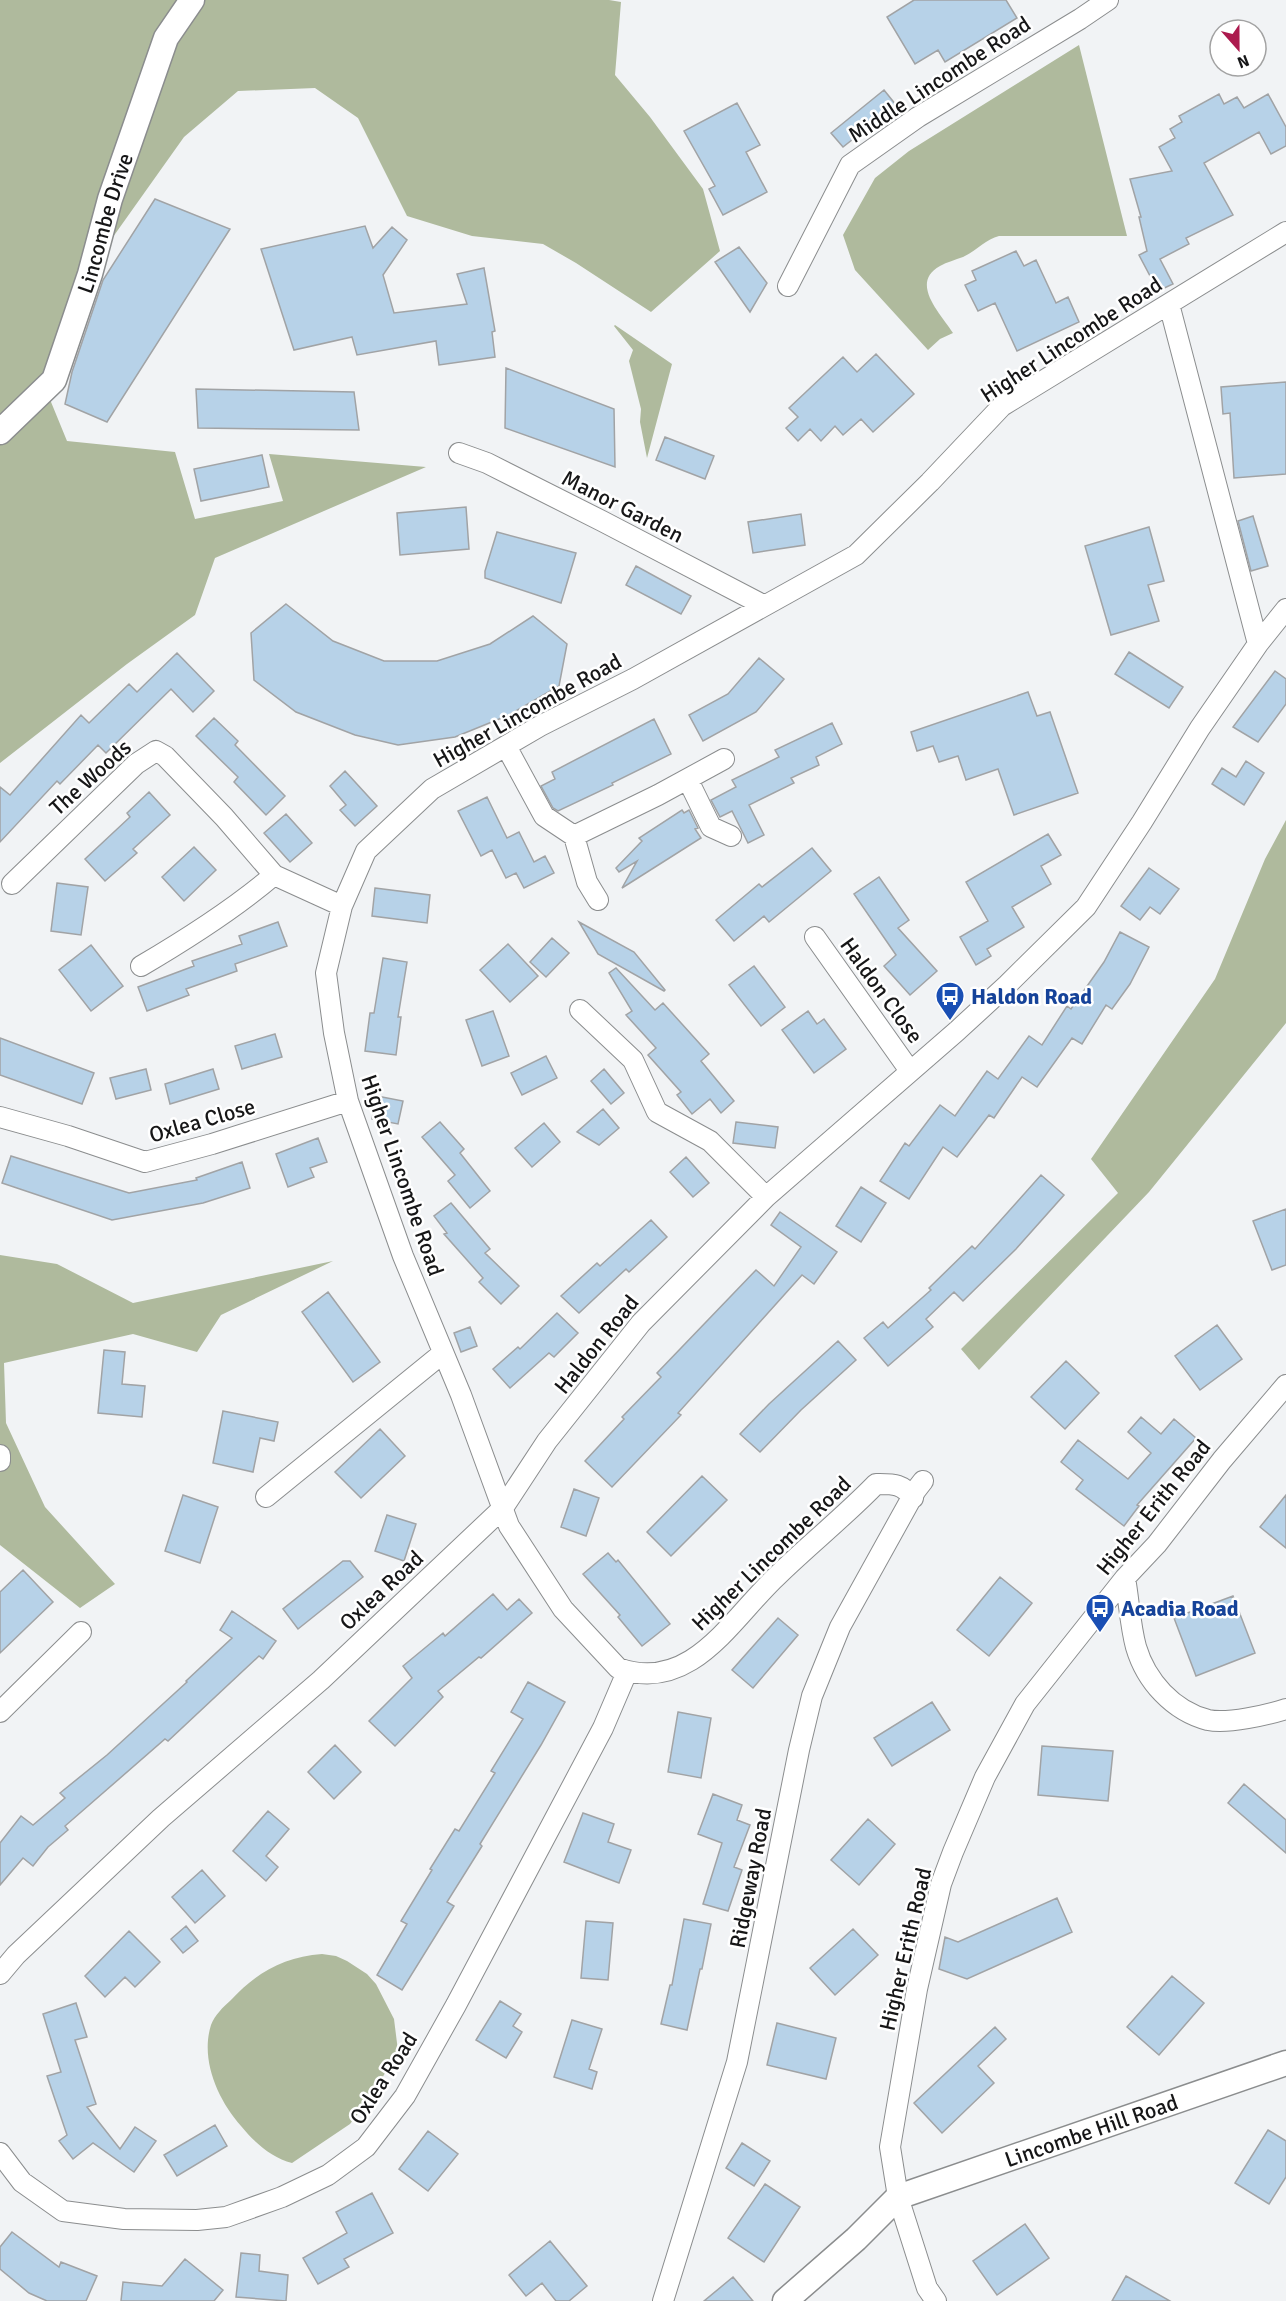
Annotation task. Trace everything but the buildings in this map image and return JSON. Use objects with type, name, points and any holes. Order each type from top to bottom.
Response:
[{"type":"street","name":"Lincombe Drive","points":[[0,432],[54,380],[90,274],[111,199],[166,38],[192,0]]},
{"type":"street","name":"Middle Lincombe Road","points":[[788,286],[850,165],[918,117],[1108,0]]},
{"type":"street","name":"Higher Lincombe Road","points":[[918,1490],[895,1484],[876,1484],[843,1518],[776,1576],[727,1632],[696,1658],[660,1674],[627,1672],[618,1668],[563,1609],[509,1526],[403,1256],[348,1101],[334,1033],[326,973],[342,906],[366,851],[432,789],[506,746],[633,679],[856,555],[1002,406],[1286,232]]},
{"type":"street","points":[[1169,304],[1258,644]]},
{"type":"street","name":"Manor Garden","points":[[459,453],[487,463],[763,605]]},
{"type":"street","name":"Haldon Road","points":[[503,1508],[548,1441],[641,1323],[766,1197],[1007,985],[1086,907],[1200,728],[1258,644],[1286,609]]},
{"type":"street","points":[[506,746],[544,816],[574,836],[587,882],[598,900]]},
{"type":"street","name":"The Woods","points":[[12,884],[136,764],[156,751],[165,756],[195,787],[274,875],[342,906]]},
{"type":"street","points":[[574,836],[688,780],[724,759]]},
{"type":"street","points":[[688,780],[711,827],[731,836]]},
{"type":"street","points":[[141,966],[248,897],[274,875]]},
{"type":"street","name":"Haldon Close","points":[[814,937],[910,1071]]},
{"type":"street","points":[[580,1011],[633,1060],[657,1112],[710,1141],[766,1197]]},
{"type":"street","name":"Oxlea Close","points":[[0,1117],[68,1136],[145,1162],[212,1144],[348,1101]]},
{"type":"street","points":[[266,1497],[443,1353]]},
{"type":"street","name":"Higher Erith Road","points":[[936,2301],[927,2288],[898,2197],[890,2147],[917,1989],[941,1884],[952,1852],[985,1777],[1025,1704],[1125,1578],[1157,1544],[1222,1460],[1286,1385]]},
{"type":"street","points":[[0,1455],[0,1461]]},
{"type":"street","name":"Ridgeway Road","points":[[663,2301],[737,2062],[799,1750],[812,1696],[840,1627],[918,1490]]},
{"type":"street","name":"Oxlea Road","points":[[0,1974],[16,1955],[161,1818],[321,1680],[503,1508]]},
{"type":"street","points":[[1125,1578],[1137,1648],[1146,1670],[1163,1695],[1186,1711],[1210,1720],[1249,1719],[1286,1709]]},
{"type":"street","points":[[0,1712],[81,1632]]},
{"type":"street","name":"Oxlea Road","points":[[0,2153],[22,2182],[63,2211],[124,2219],[197,2220],[226,2217],[282,2198],[328,2175],[366,2147],[405,2096],[456,2005],[603,1728],[627,1672]]},
{"type":"street","name":"Lincombe Hill Road","points":[[898,2197],[1286,2063]]},
{"type":"street","points":[[785,2301],[856,2239],[898,2197]]},
{"type":"green space","points":[[0,0],[609,0],[621,2],[615,75],[650,117],[703,189],[720,251],[651,312],[543,244],[472,236],[407,216],[358,118],[315,88],[238,91],[184,137],[103,251],[42,380],[67,441],[175,452],[195,519],[283,501],[269,454],[426,467],[215,558],[195,615],[127,664],[0,763]]},
{"type":"green space","points":[[1079,45],[1127,236],[999,236],[963,257],[940,266],[931,273],[927,281],[927,290],[935,308],[953,333],[940,339],[928,350],[855,270],[843,235],[875,178],[909,151]]},
{"type":"green space","points":[[615,325],[672,364],[647,458],[640,422],[641,409],[629,361],[633,350]]},
{"type":"green space","points":[[1286,820],[1286,1023],[1149,1192],[979,1370],[961,1349],[1118,1193],[1091,1159],[1215,979],[1265,859]]},
{"type":"green space","points":[[0,1255],[57,1264],[133,1303],[333,1261],[221,1315],[197,1352],[133,1334],[4,1363],[6,1423],[45,1507],[115,1584],[80,1608],[0,1545]]},
{"type":"green space","points":[[322,1954],[336,1956],[347,1961],[367,1974],[376,1984],[394,2019],[398,2051],[371,2097],[350,2124],[292,2163],[264,2149],[233,2116],[213,2079],[208,2038],[211,2025],[217,2015],[251,1981],[283,1962]]},
{"type":"place","name":"Haldon Road","points":[[950,1022]]},
{"type":"place","name":"Acadia Road","points":[[1100,1634]]}]
